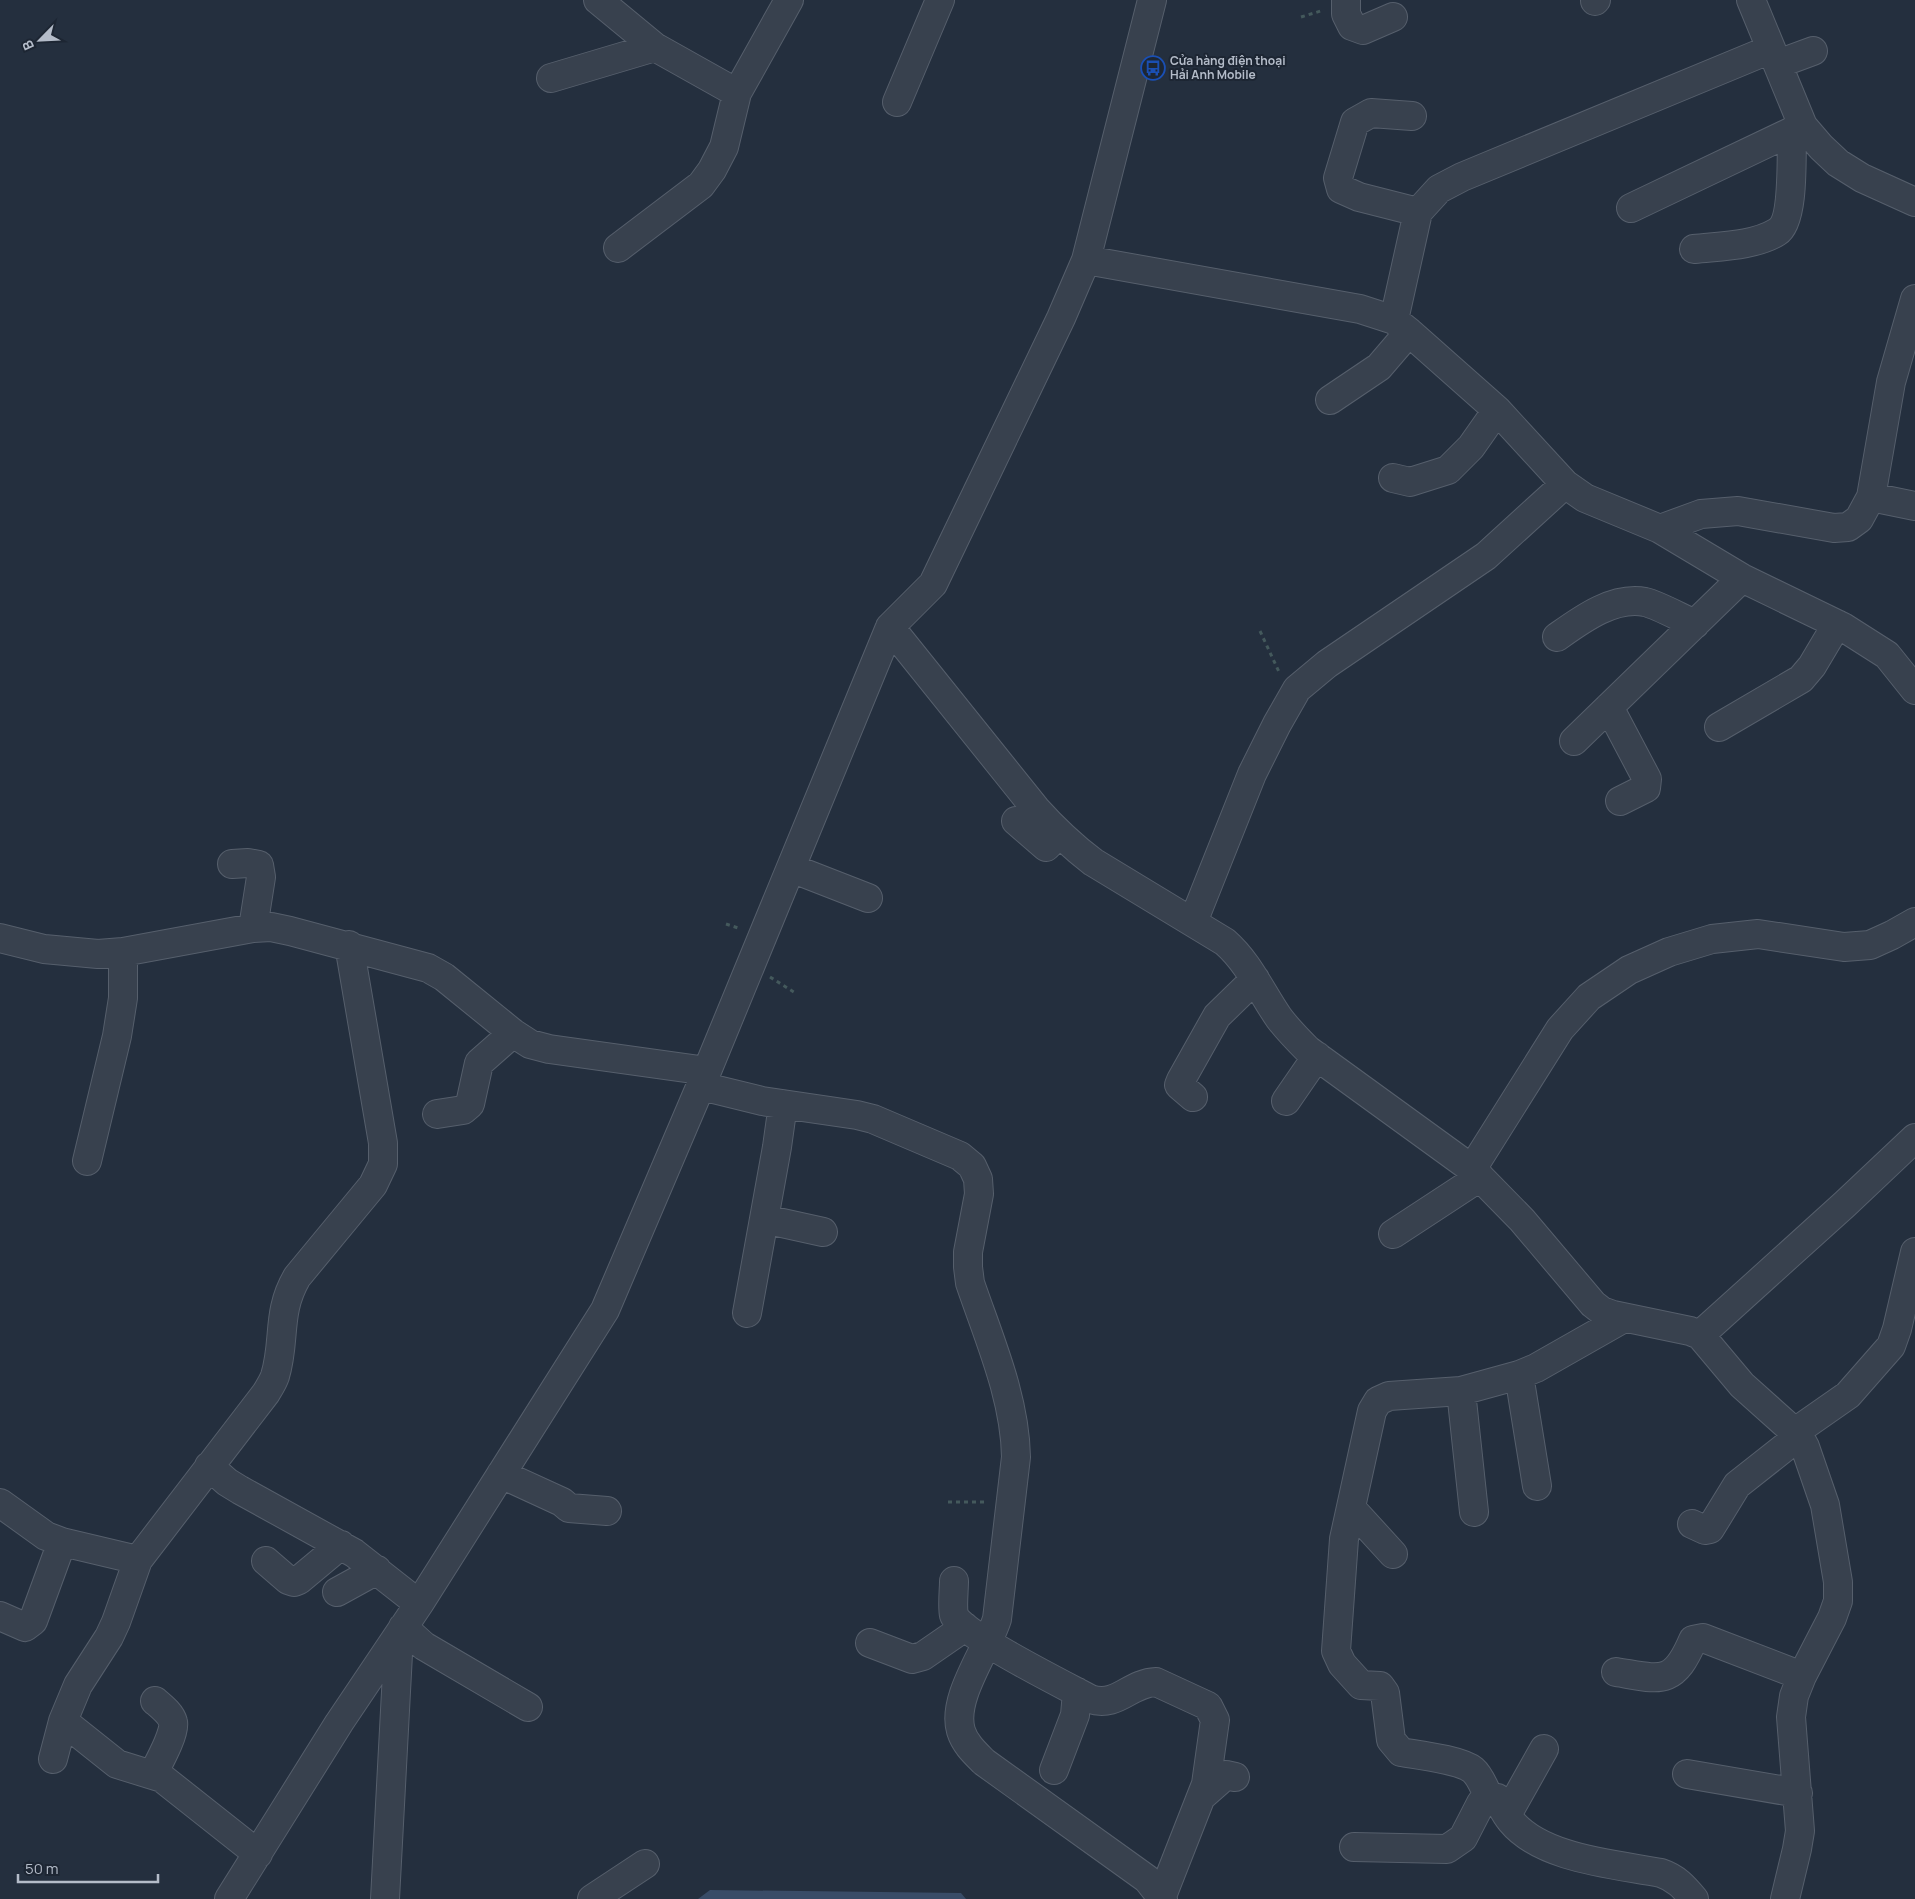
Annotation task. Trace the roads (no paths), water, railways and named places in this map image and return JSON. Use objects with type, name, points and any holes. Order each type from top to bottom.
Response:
[{"type":"street","points":[[598,0],[655,47],[736,92]]},
{"type":"street","points":[[618,248],[701,185],[712,170],[724,147],[736,92],[789,0]]},
{"type":"street","points":[[897,102],[940,0]]},
{"type":"street","points":[[229,1899],[339,1723],[419,1604],[605,1310],[704,1078],[890,628],[933,584],[1061,318],[1086,260],[1152,0]]},
{"type":"street","points":[[1346,0],[1346,14],[1352,26],[1362,30],[1393,17]]},
{"type":"street","points":[[1694,249],[1761,239],[1778,231],[1786,221],[1797,128],[1774,56],[1751,0]]},
{"type":"street","points":[[551,78],[655,47]]},
{"type":"street","points":[[1330,400],[1379,367],[1402,326],[1418,212],[1439,190],[1462,177],[1774,56],[1812,51]]},
{"type":"street","points":[[1412,116],[1371,113],[1355,122],[1338,178],[1340,189],[1360,197],[1418,212]]},
{"type":"street","points":[[1797,128],[1821,146],[1838,163],[1862,178],[1915,202]]},
{"type":"street","points":[[1631,208],[1797,128]]},
{"type":"street","points":[[1086,260],[1360,309],[1402,326],[1497,410],[1565,484],[1585,498],[1660,529],[1742,578],[1837,624],[1886,655],[1915,690]]},
{"type":"street","points":[[1660,529],[1701,514],[1738,511],[1834,528],[1848,527],[1859,519],[1871,497],[1891,382],[1915,300]]},
{"type":"street","points":[[1393,478],[1410,482],[1448,470],[1471,447],[1497,410]]},
{"type":"street","points":[[1193,922],[1252,774],[1277,724],[1298,689],[1327,664],[1486,556],[1565,484]]},
{"type":"street","points":[[1871,497],[1915,506]]},
{"type":"street","points":[[1574,741],[1742,578]]},
{"type":"street","points":[[1557,636],[1594,612],[1626,602],[1646,602],[1695,624]]},
{"type":"street","points":[[1719,727],[1801,679],[1812,666],[1837,624]]},
{"type":"street","points":[[890,628],[1030,802],[1059,834],[1093,862],[1225,942],[1237,953],[1280,1019],[1293,1035],[1316,1056],[1476,1173],[1517,1215],[1593,1304],[1602,1311],[1624,1318],[1690,1331],[1700,1335],[1742,1385],[1797,1434],[1805,1447],[1826,1506],[1838,1582],[1838,1601],[1832,1618],[1802,1676],[1794,1696],[1791,1717],[1800,1831],[1785,1899]]},
{"type":"street","points":[[1609,707],[1647,779],[1646,788],[1620,801]]},
{"type":"street","points":[[1016,821],[1046,847],[1059,834]]},
{"type":"street","points":[[232,864],[248,863],[258,865],[261,877],[254,928]]},
{"type":"street","points":[[791,868],[868,898]]},
{"type":"street","points":[[1392,1234],[1476,1173],[1560,1029],[1589,997],[1629,970],[1669,952],[1712,938],[1758,934],[1844,947],[1870,945],[1915,922]]},
{"type":"street","points":[[0,938],[44,949],[98,954],[123,952],[254,928],[290,930],[428,968],[444,977],[513,1033],[530,1044],[704,1078],[745,1098],[873,1119],[960,1156],[972,1166],[978,1179],[979,1194],[968,1252],[970,1283],[1011,1407],[1016,1434],[1016,1457],[998,1619],[988,1644],[962,1696],[959,1714],[961,1732],[971,1749],[984,1762],[1146,1879],[1163,1897],[1206,1784],[1215,1720],[1208,1706],[1156,1682],[1146,1683],[1108,1702],[1095,1701],[988,1644],[965,1627],[954,1616],[954,1581]]},
{"type":"street","points":[[53,1759],[63,1721],[78,1685],[110,1637],[138,1560],[266,1393],[275,1378],[279,1359],[283,1312],[288,1292],[297,1277],[373,1185],[383,1164],[383,1143],[349,946]]},
{"type":"street","points":[[87,1161],[117,1036],[123,998],[123,952]]},
{"type":"street","points":[[1193,1097],[1180,1088],[1181,1080],[1217,1016],[1255,979]]},
{"type":"street","points":[[437,1114],[463,1110],[470,1104],[479,1063],[513,1033]]},
{"type":"street","points":[[1286,1101],[1316,1056]]},
{"type":"street","points":[[746,1313],[783,1104]]},
{"type":"street","points":[[1700,1335],[1915,1138]]},
{"type":"street","points":[[764,1218],[823,1232]]},
{"type":"street","points":[[1692,1524],[1705,1530],[1710,1529],[1737,1485],[1797,1434],[1848,1395],[1891,1346],[1897,1329],[1915,1252]]},
{"type":"street","points":[[1624,1318],[1536,1368],[1519,1375],[1461,1391],[1389,1396],[1378,1401],[1372,1410],[1344,1539],[1336,1651],[1342,1664],[1361,1685],[1380,1686],[1385,1693],[1391,1740],[1394,1746],[1401,1752],[1460,1764],[1471,1769],[1479,1777],[1511,1822],[1537,1843],[1570,1856],[1671,1876],[1694,1899]]},
{"type":"street","points":[[1519,1375],[1537,1486]]},
{"type":"street","points":[[1461,1391],[1474,1512]]},
{"type":"street","points":[[209,1466],[227,1482],[240,1490],[341,1545],[378,1570],[419,1604]]},
{"type":"street","points":[[501,1474],[562,1502],[569,1508],[607,1511]]},
{"type":"street","points":[[0,1503],[46,1536],[62,1542],[138,1560]]},
{"type":"street","points":[[1351,1508],[1393,1554]]},
{"type":"street","points":[[0,1616],[25,1627],[33,1621],[62,1542]]},
{"type":"street","points":[[266,1561],[288,1580],[294,1582],[299,1580],[341,1545]]},
{"type":"street","points":[[338,1592],[378,1570]]},
{"type":"street","points":[[870,1643],[912,1660],[923,1656],[965,1627]]},
{"type":"street","points":[[1726,1627],[1763,1648],[1766,1662]]},
{"type":"street","points":[[401,1630],[424,1646],[528,1707]]},
{"type":"street","points":[[385,1899],[401,1630]]},
{"type":"street","points":[[1616,1672],[1658,1679],[1670,1675],[1681,1662],[1693,1640],[1703,1638],[1802,1676]]},
{"type":"street","points":[[1054,1770],[1075,1716],[1077,1692]]},
{"type":"street","points":[[153,1774],[173,1732],[174,1723],[169,1714],[155,1701]]},
{"type":"street","points":[[63,1721],[116,1764],[153,1774],[170,1784],[258,1854]]},
{"type":"street","points":[[1498,1806],[1544,1749]]},
{"type":"street","points":[[1687,1774],[1798,1793]]},
{"type":"street","points":[[1201,1797],[1226,1775],[1235,1777]]},
{"type":"street","points":[[1354,1847],[1447,1849],[1464,1838],[1481,1803],[1498,1806]]},
{"type":"street","points":[[592,1899],[645,1864]]},
{"type":"water","points":[[710,1890],[961,1893],[966,1899],[698,1899]]},
{"type":"place","name":"Cửa hàng điện thoại Hải Anh Mobile","points":[[1153,68]]}]
